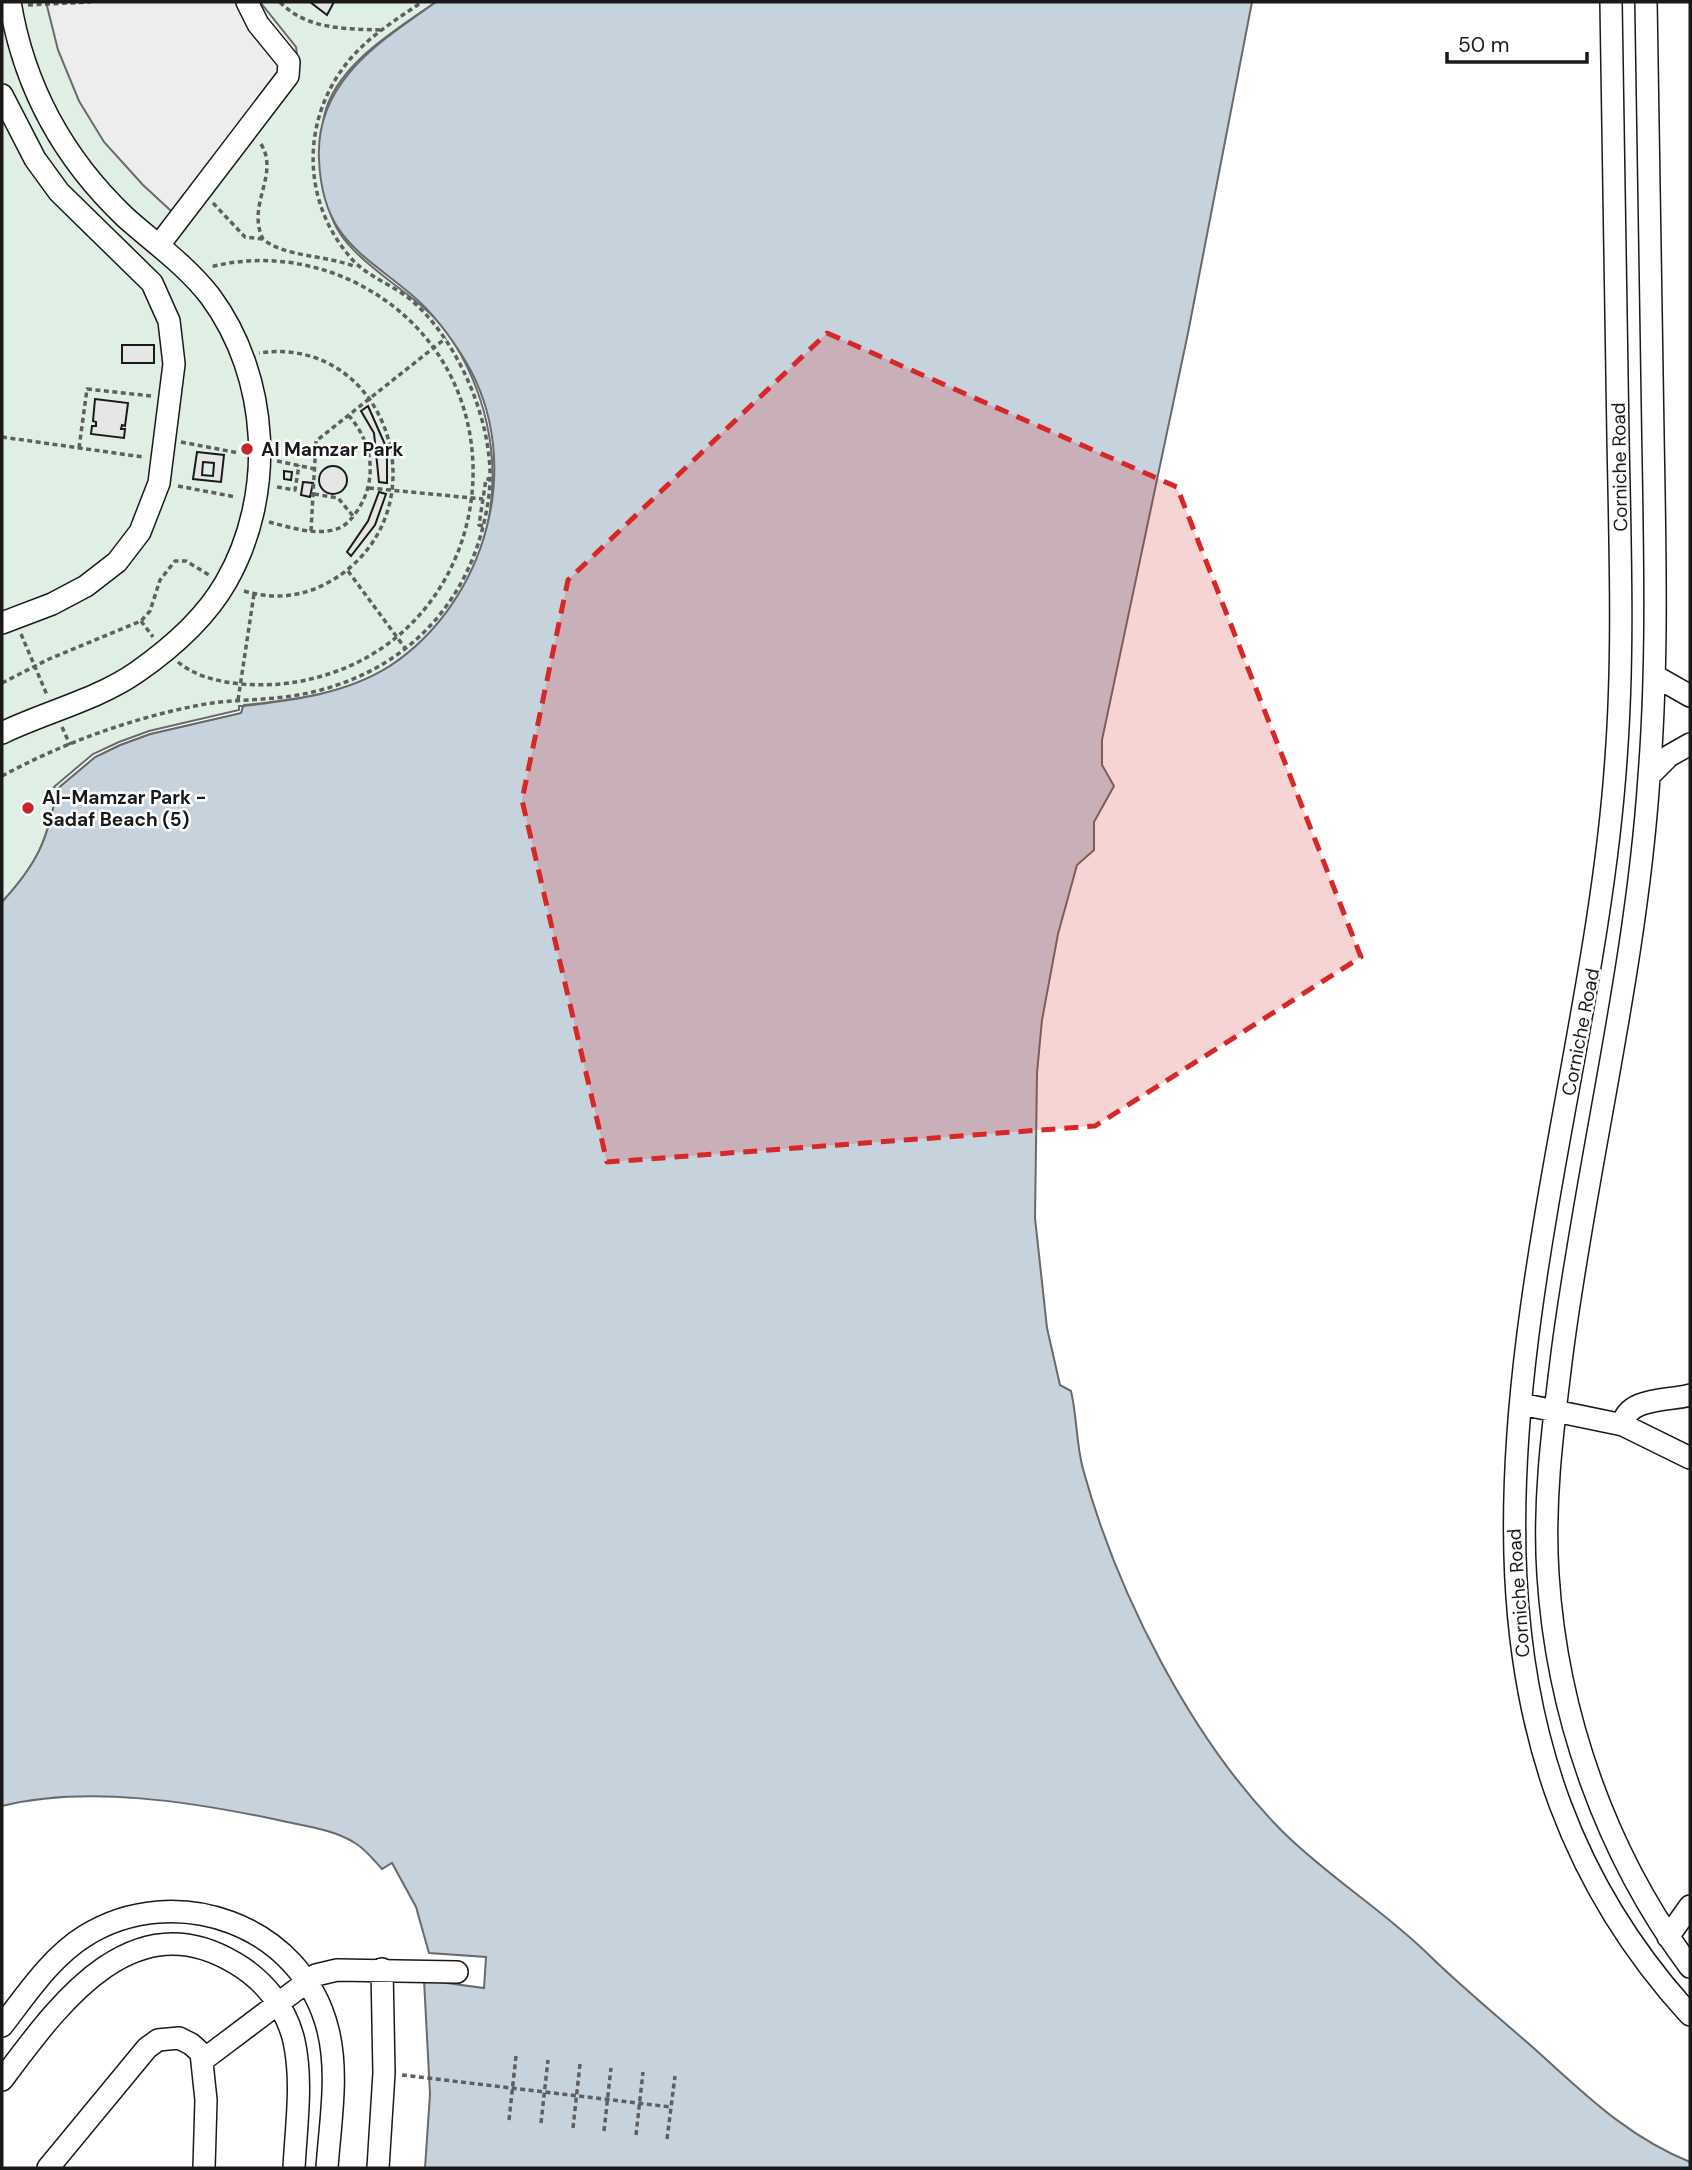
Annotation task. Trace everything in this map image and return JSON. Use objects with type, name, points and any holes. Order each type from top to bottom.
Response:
[{"type":"street","points":[[159,245],[291,70],[285,55],[258,24],[247,2]]},
{"type":"street","name":"Corniche Road","points":[[1611,2],[1621,617],[1617,757],[1603,896],[1545,1218],[1521,1404],[1514,1470],[1514,1571],[1523,1666],[1539,1739],[1577,1846],[1608,1907],[1646,1964],[1690,2015]]},
{"type":"street","name":"Corniche Road","points":[[1646,2],[1655,676],[1650,775],[1630,944],[1582,1215],[1555,1410],[1548,1471],[1547,1547],[1552,1624],[1561,1674],[1572,1720],[1602,1810],[1636,1884],[1668,1937],[1690,1966]]},
{"type":"street","points":[[2,733],[116,684],[164,651],[199,618],[225,585],[254,509],[259,432],[244,356],[231,328],[192,274],[91,183],[61,143],[38,100],[25,65],[10,3]]},
{"type":"street","points":[[2,95],[34,159],[59,192],[152,283],[170,328],[174,364],[159,483],[140,532],[117,562],[68,596],[8,620]]},
{"type":"street","points":[[1655,676],[1690,696]]},
{"type":"street","points":[[1650,775],[1669,756],[1690,744]]},
{"type":"street","points":[[1623,1425],[1625,1414],[1634,1406],[1690,1395]]},
{"type":"street","points":[[1521,1404],[1623,1425],[1690,1458]]},
{"type":"street","points":[[1668,1937],[1690,1906]]},
{"type":"street","points":[[2,2026],[61,1955],[82,1938],[120,1919],[160,1910],[207,1914],[243,1926],[267,1940],[306,1980],[319,2004],[332,2057],[327,2168]]},
{"type":"street","points":[[2,2080],[85,1980],[120,1956],[140,1948],[183,1945],[227,1958],[255,1977],[278,2002],[290,2030],[297,2060],[295,2168]]},
{"type":"street","points":[[203,2060],[306,1980],[337,1969],[457,1972]]},
{"type":"street","points":[[378,2168],[384,2073],[382,1969]]},
{"type":"street","points":[[48,2168],[151,2044],[164,2038],[179,2038],[197,2048],[203,2060],[204,2168]]},
{"type":"path","points":[[10,3],[62,6],[90,2]]},
{"type":"path","points":[[280,2],[296,15],[322,25],[380,30]]},
{"type":"path","points":[[360,268],[336,239],[319,203],[312,165],[315,127],[328,92],[352,57],[380,30],[422,2]]},
{"type":"path","points":[[246,132],[261,144],[269,164],[257,204],[257,228],[262,239]]},
{"type":"path","points":[[2,776],[70,745],[153,717],[196,705],[290,697],[327,688],[359,676],[405,648],[437,618],[468,575],[483,526],[491,479],[481,422],[460,362],[446,338],[411,300],[360,268],[324,256],[281,250],[262,239],[244,237],[230,225],[202,189]]},
{"type":"path","points":[[298,264],[299,253]]},
{"type":"path","points":[[164,651],[194,671],[241,683],[287,684],[320,677],[352,664],[396,637],[421,613],[450,574],[465,538],[471,499],[474,457],[468,421],[456,385],[434,347],[409,318],[381,297],[337,274],[298,264],[234,261],[192,274]]},
{"type":"path","points":[[311,531],[314,494],[313,445],[446,338]]},
{"type":"path","points":[[79,448],[87,389],[170,399]]},
{"type":"path","points":[[159,483],[254,509],[311,531],[336,530],[353,516],[369,488],[368,448],[349,416]]},
{"type":"path","points":[[2,437],[162,459]]},
{"type":"path","points":[[274,471],[275,461]]},
{"type":"path","points":[[272,481],[274,487],[295,490],[299,465]]},
{"type":"path","points":[[483,526],[479,525],[486,479],[491,479]]},
{"type":"path","points":[[369,488],[483,499]]},
{"type":"path","points":[[314,494],[338,498],[353,516]]},
{"type":"path","points":[[348,571],[405,648]]},
{"type":"path","points":[[238,700],[254,594]]},
{"type":"path","points":[[8,620],[70,745]]},
{"type":"path","points":[[509,2120],[516,2056]]},
{"type":"path","points":[[541,2123],[548,2060]]},
{"type":"path","points":[[573,2127],[580,2064]]},
{"type":"path","points":[[604,2131],[611,2068]]},
{"type":"path","points":[[636,2135],[643,2071]]},
{"type":"path","points":[[384,2073],[671,2107]]},
{"type":"path","points":[[667,2139],[675,2076]]},
{"type":"highlighted area","points":[[827,333],[1177,487],[1361,957],[1095,1126],[607,1162],[522,800],[568,580]]},
{"type":"green space","name":"Al Mamzar Park","points":[[2,2],[436,2],[369,50],[340,81],[330,99],[323,125],[328,198],[335,225],[347,243],[436,319],[449,335],[472,378],[487,423],[492,468],[490,514],[478,557],[458,598],[428,635],[390,666],[356,683],[301,698],[244,705],[241,713],[150,734],[95,757],[57,789],[50,823],[39,850],[24,875],[2,902]]},
{"type":"shaded area","points":[[46,2],[260,2],[296,47],[299,70],[295,80],[183,222],[143,185],[104,142],[79,101],[58,50]]},
{"type":"shaded area","points":[[436,2],[1252,2],[1188,333],[1102,740],[1102,765],[1114,786],[1094,822],[1094,850],[1077,865],[1058,934],[1042,1020],[1037,1073],[1035,1218],[1047,1328],[1060,1385],[1071,1391],[1083,1469],[1116,1565],[1161,1662],[1217,1753],[1249,1794],[1300,1848],[1395,1924],[1591,2100],[1647,2140],[1690,2162],[1690,2168],[425,2168],[430,2094],[424,1980],[484,1988],[486,1957],[429,1953],[416,1907],[392,1863],[382,1869],[359,1845],[328,1831],[211,1807],[104,1796],[35,1800],[2,1806],[2,902],[24,875],[39,850],[50,823],[57,789],[95,757],[150,734],[241,713],[243,706],[319,694],[373,676],[423,639],[451,606],[472,569],[486,528],[494,486],[493,444],[484,402],[466,362],[435,319],[421,303],[361,254],[336,225],[322,186],[319,159],[321,131],[328,107],[340,85],[374,48]]},
{"type":"pier","points":[[239,706],[243,706],[241,713],[150,734],[120,745],[95,757],[57,789],[54,787],[93,754],[119,742],[149,731],[239,710]]},
{"type":"building","points":[[310,2],[334,2],[327,15]]},
{"type":"building","points":[[122,345],[154,345],[154,363],[122,363]]},
{"type":"building","points":[[95,399],[128,403],[125,426],[122,425],[121,429],[125,429],[124,438],[91,434],[92,426],[96,426],[93,421]]},
{"type":"building","points":[[368,406],[387,449],[387,483],[379,482],[374,433],[361,411]]},
{"type":"building","points":[[197,452],[224,455],[221,482],[193,479]],"holes":[[[203,462],[214,463],[213,476],[202,475]]]},
{"type":"building","points":[[333,466],[343,470],[347,480],[343,490],[333,494],[323,490],[319,480],[323,470]]},
{"type":"building","points":[[284,471],[292,472],[291,480],[284,479]]},
{"type":"building","points":[[303,482],[313,483],[310,497],[301,495]]},
{"type":"building","points":[[379,492],[386,494],[375,525],[351,556],[347,552],[368,521]]},
{"type":"place","name":"Al Mamzar Park","points":[[247,449]]},
{"type":"place","name":"Al-Mamzar Park - Sadaf Beach (5)","points":[[28,808]]}]
